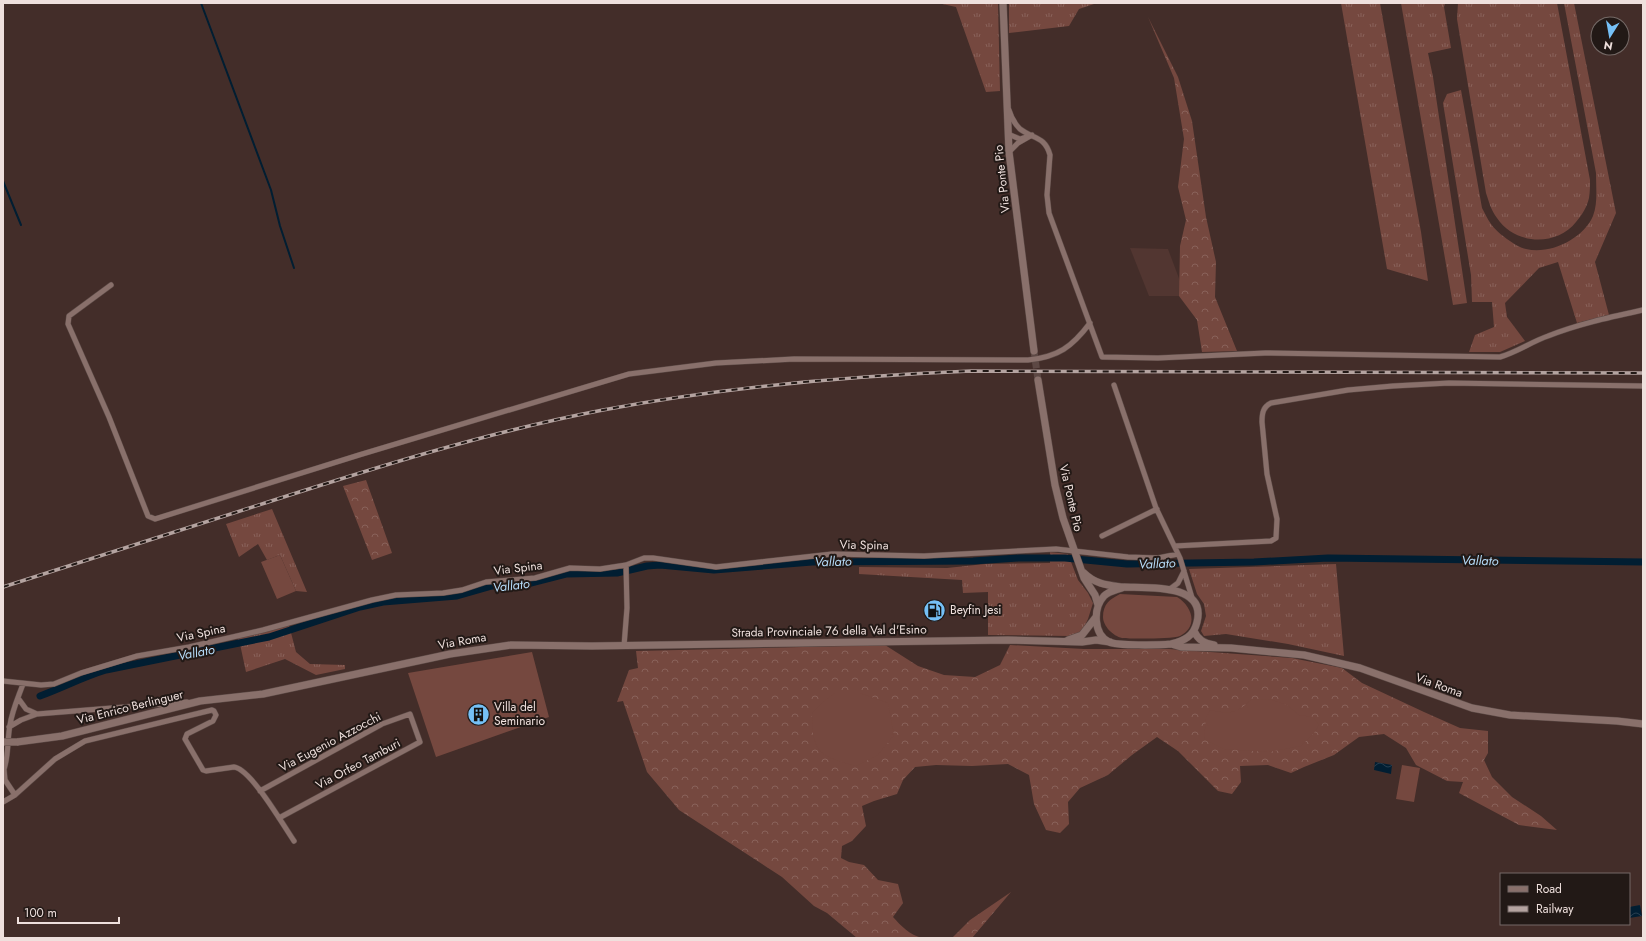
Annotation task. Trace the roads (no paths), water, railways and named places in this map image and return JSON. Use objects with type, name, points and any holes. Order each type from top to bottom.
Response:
[{"type":"main road","name":"Via Ponte Pio","points":[[1004,3],[1008,134],[1034,351]]},
{"type":"main road","name":"Via Ponte Pio","points":[[1038,380],[1055,485],[1074,553],[1088,586],[1095,595],[1098,606]]},
{"type":"main road","points":[[1081,568],[1090,579],[1098,583],[1180,592],[1194,601],[1198,613],[1198,620],[1194,631],[1197,638],[1207,643],[1231,648]]},
{"type":"main road","points":[[1098,606],[1104,595],[1124,587]]},
{"type":"main road","name":"Strada Provinciale 76 della Val d'Esino","points":[[1062,642],[1082,635],[1096,617],[1098,606]]},
{"type":"main road","points":[[1096,617],[1101,634],[1110,642]]},
{"type":"main road","name":"Strada Provinciale 76 della Val d'Esino","points":[[1171,644],[1188,638],[1194,631]]},
{"type":"main road","name":"Strada Provinciale 76 della Val d'Esino","points":[[669,645],[1008,640],[1082,642],[1096,640],[1110,642],[1171,644],[1181,647],[1231,648]]},
{"type":"main road","name":"Via Roma","points":[[263,694],[450,654],[511,645],[669,645]]},
{"type":"main road","name":"Via Roma","points":[[1231,648],[1304,655],[1360,668],[1472,708],[1510,714],[1643,724]]},
{"type":"main road","name":"Via Enrico Berlinguer","points":[[3,742],[17,742],[62,736],[200,701],[263,694]]},
{"type":"street","points":[[1008,107],[1014,122],[1020,129],[1045,143],[1049,149],[1050,155],[1047,201],[1049,213],[1102,357],[1158,358],[1265,353],[1492,358],[1508,355],[1547,336],[1643,310]]},
{"type":"street","points":[[1020,129],[1014,129],[1008,134],[1020,139],[1033,136]]},
{"type":"street","points":[[1010,152],[1018,143],[1033,136]]},
{"type":"street","points":[[110,285],[68,316],[68,324],[109,417],[148,516],[155,519],[629,374],[716,364],[794,358],[1041,359],[1060,352],[1078,338],[1090,323]]},
{"type":"street","points":[[1175,546],[1271,541],[1276,538],[1277,519],[1267,474],[1262,422],[1262,414],[1267,405],[1271,403],[1348,390],[1457,383],[1643,386]]},
{"type":"street","points":[[1114,385],[1156,509],[1175,546],[1194,601]]},
{"type":"street","points":[[1102,536],[1156,509]]},
{"type":"street","name":"Via Spina","points":[[3,681],[23,684],[54,684],[81,673],[136,656],[263,630],[372,600],[412,594],[443,593],[462,590],[486,582],[535,578],[570,568],[626,566],[644,558],[654,558],[716,567],[832,554],[924,556],[1056,549],[1074,553],[1128,557],[1158,558],[1179,556]]},
{"type":"street","points":[[624,646],[627,608],[626,566]]},
{"type":"street","points":[[1170,590],[1178,583],[1184,570]]},
{"type":"street","points":[[15,795],[5,780],[4,770],[12,712],[23,684]]},
{"type":"street","points":[[18,698],[26,709],[37,714]]},
{"type":"street","points":[[9,727],[21,720],[37,714],[200,701]]},
{"type":"street","points":[[3,802],[15,795],[54,759],[85,741],[209,710],[214,711],[216,715],[213,721],[187,734],[185,741],[203,770],[238,768],[245,772],[294,840]]},
{"type":"street","name":"Via Eugenio Azzocchi","points":[[260,791],[382,724],[410,714]]},
{"type":"street","name":"Via Orfeo Tamburi","points":[[279,818],[420,742],[410,714]]},
{"type":"water","points":[[1375,762],[1392,765],[1391,774],[1374,770]]},
{"type":"water","points":[[1640,905],[1642,916],[1630,918],[1630,907]]},
{"type":"waterway","points":[[201,3],[271,190],[280,226],[294,268]]},
{"type":"waterway","points":[[3,181],[21,225]]},
{"type":"waterway","name":"Vallato","points":[[40,696],[106,670],[269,637],[360,607],[383,602],[457,596],[492,586],[523,585],[566,574],[617,573],[647,566],[660,565],[714,570],[812,562],[973,561],[1018,558],[1065,558],[1127,564],[1254,562],[1328,558],[1643,562]]},
{"type":"tunnel","points":[[1034,351],[1038,380]]},
{"type":"railway","points":[[3,587],[349,476],[433,451],[560,419],[603,410],[695,395],[833,379],[971,371],[1643,373]]},
{"type":"place","name":"Beyfin Jesi","points":[[935,610]]},
{"type":"place","name":"Villa del Seminario","points":[[478,714]]}]
